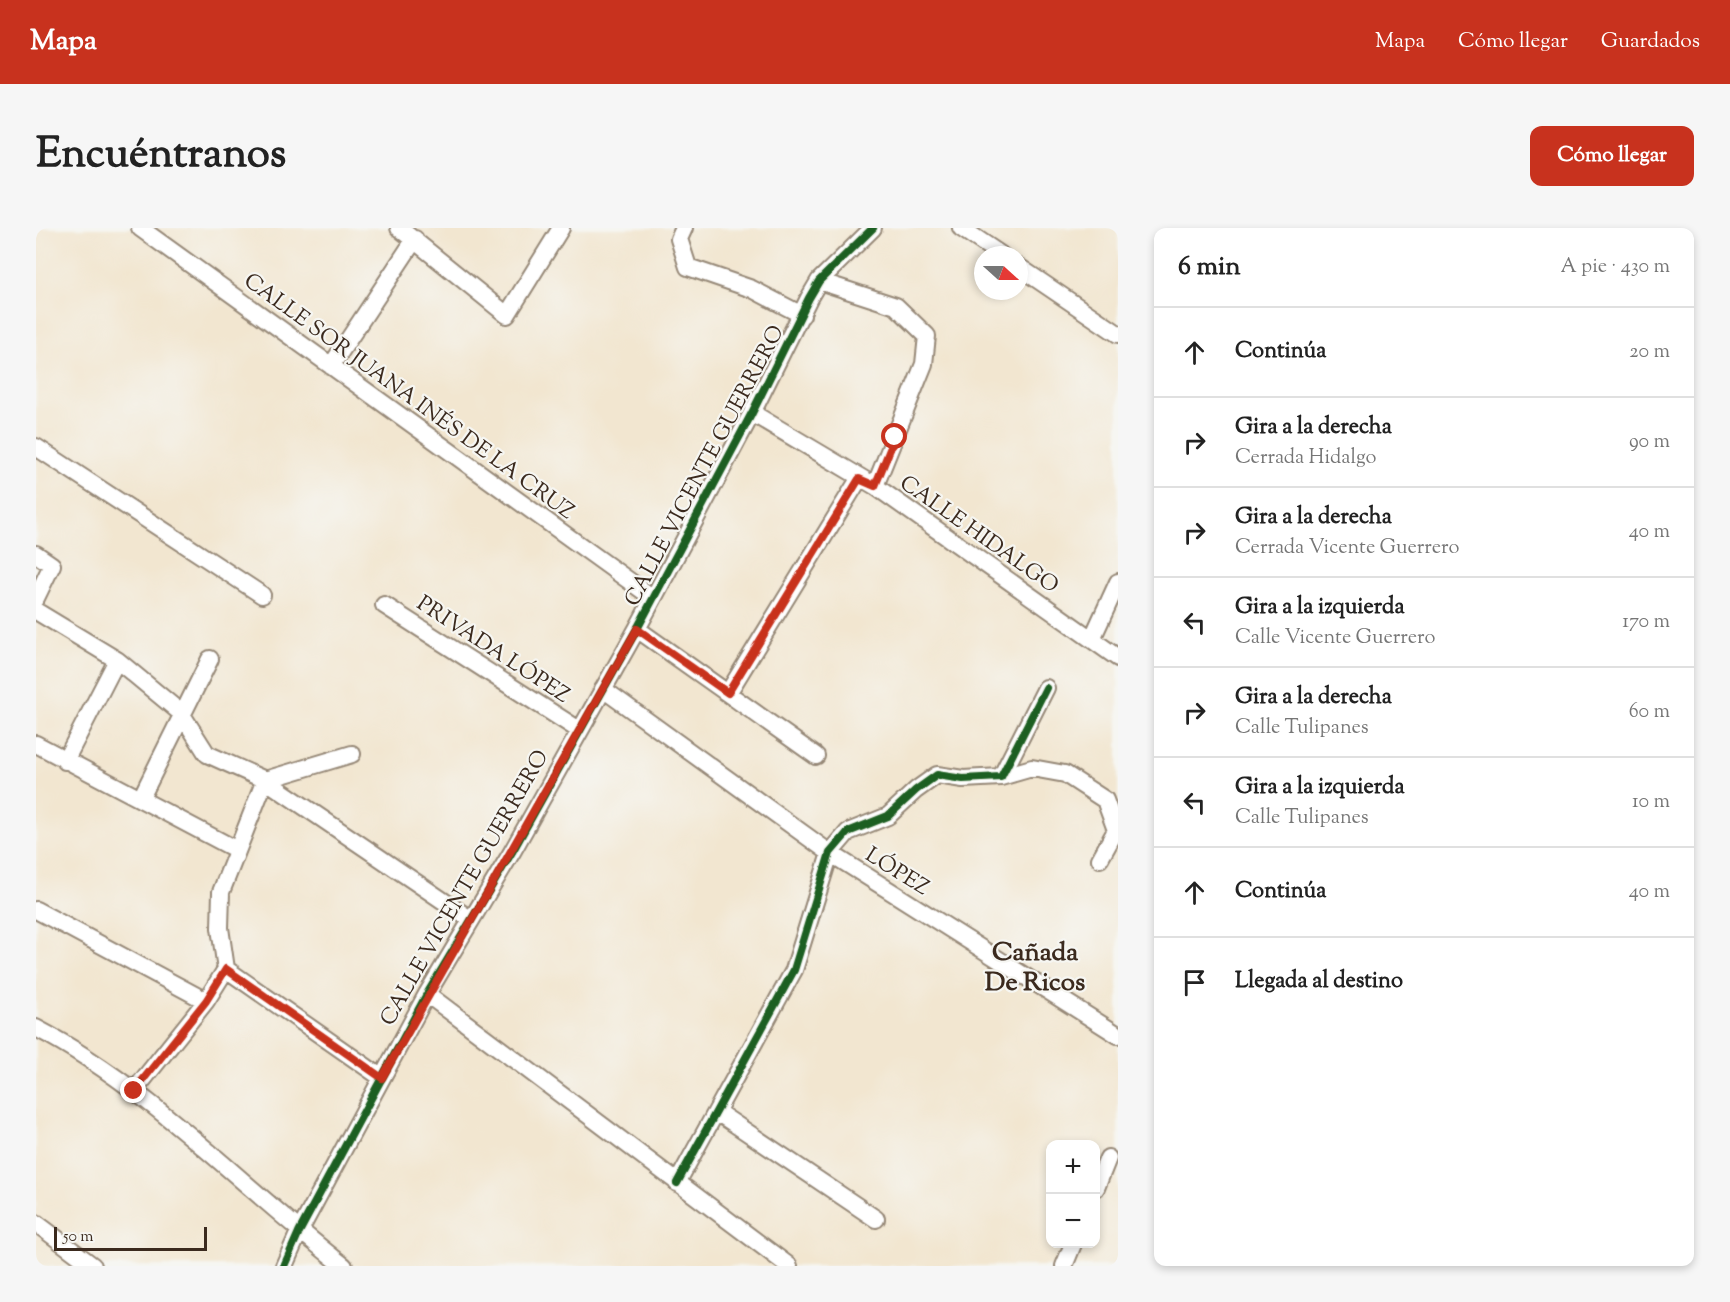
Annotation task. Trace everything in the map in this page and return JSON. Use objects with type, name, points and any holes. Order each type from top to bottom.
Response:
[{"type":"street","name":"CALLE SOR JUANA INÉS DE LA CRUZ","points":[[140,228],[653,598]]},
{"type":"street","points":[[399,228],[507,315],[561,228]]},
{"type":"street","points":[[684,228],[680,239],[688,267],[752,289],[802,315]]},
{"type":"street","name":"CALLE VICENTE GUERRERO","points":[[284,1266],[299,1232],[427,994],[512,852],[637,629],[752,413],[819,281],[873,228]]},
{"type":"street","points":[[961,228],[988,246]]},
{"type":"street","points":[[331,366],[415,239]]},
{"type":"street","points":[[1028,273],[1118,334]]},
{"type":"street","points":[[819,281],[896,306],[927,336],[924,364],[875,486]]},
{"type":"street","name":"CALLE HIDALGO","points":[[752,413],[859,479],[875,486],[1118,658]]},
{"type":"street","points":[[36,447],[262,595]]},
{"type":"street","points":[[728,693],[859,479]]},
{"type":"street","points":[[36,554],[52,565],[36,598]]},
{"type":"street","points":[[1092,639],[1118,582]]},
{"type":"street","name":"PRIVADA LÓPEZ","points":[[384,605],[579,730]]},
{"type":"street","points":[[36,610],[117,660],[181,713],[207,754],[265,780],[470,919]]},
{"type":"street","points":[[637,629],[816,756]]},
{"type":"street","points":[[141,798],[181,713],[210,659]]},
{"type":"street","points":[[65,761],[117,660]]},
{"type":"street","points":[[1001,777],[1046,688]]},
{"type":"street","name":"LÓPEZ","points":[[603,689],[830,853],[1118,1035]]},
{"type":"street","points":[[36,744],[237,850]]},
{"type":"street","points":[[265,780],[352,754]]},
{"type":"street","points":[[678,1183],[794,970],[830,853],[848,832],[888,816],[916,790],[937,775],[963,779],[1001,777],[1032,768],[1065,774],[1105,800],[1116,830],[1100,859]]},
{"type":"street","points":[[134,1091],[206,1001],[226,969],[220,928],[221,892],[265,780]]},
{"type":"street","points":[[36,910],[206,1001]]},
{"type":"street","points":[[226,969],[382,1078]]},
{"type":"street","points":[[427,994],[789,1266]]},
{"type":"street","points":[[36,1028],[76,1049],[134,1091],[299,1232],[344,1266]]},
{"type":"street","points":[[717,1112],[876,1219]]},
{"type":"street","points":[[1100,1176],[1108,1158]]},
{"type":"street","points":[[36,1223],[93,1266]]},
{"type":"street","points":[[1064,1266],[1071,1248]]},
{"type":"cycle path","points":[[284,1266],[299,1232],[427,994],[512,852],[637,629],[752,413],[809,298],[819,281],[873,228]]},
{"type":"cycle path","points":[[677,1183],[794,970],[830,853],[848,832],[888,816],[916,790],[937,775],[963,779],[1001,777],[1046,688]]},
{"type":"district","name":"Cañada De Ricos","points":[[1035,966]]},
{"type":"route","points":[[134,1091],[206,1001],[226,969],[382,1078],[427,994],[512,852],[637,629],[728,693],[859,479],[875,486],[895,437]]}]
